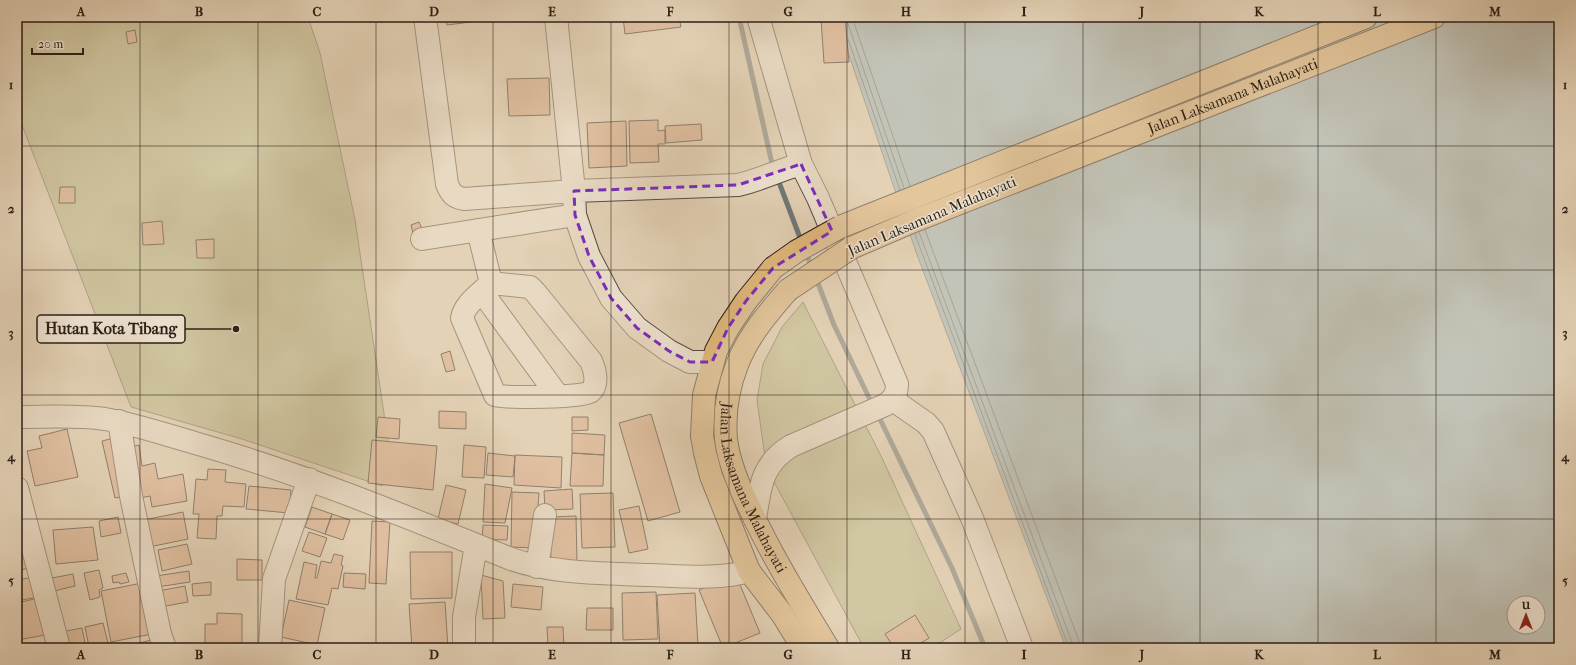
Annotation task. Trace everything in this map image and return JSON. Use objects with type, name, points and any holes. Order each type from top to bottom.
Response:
[{"type":"highway","name":"Jalan Laksamana Malahayati","points":[[803,648],[782,614],[749,571],[711,476],[702,436],[704,395],[712,362],[728,328],[746,301],[773,268],[797,251],[840,227],[1366,17]]},
{"type":"highway","name":"Jalan Laksamana Malahayati","points":[[828,648],[774,557],[755,519],[733,470],[726,440],[727,400],[737,365],[749,340],[762,320],[788,290],[850,248],[914,221],[1434,17]]},
{"type":"street","points":[[425,17],[447,184],[450,193],[456,197],[464,199],[574,191],[738,185],[792,166]]},
{"type":"street","points":[[556,17],[574,191],[575,215],[589,256],[611,298],[636,328],[669,351],[690,362],[712,362]]},
{"type":"street","points":[[755,519],[759,492],[766,469],[781,452],[791,446],[889,402],[895,394],[897,384],[818,198],[792,166],[758,17]]},
{"type":"street","points":[[422,239],[575,215]]},
{"type":"street","points":[[478,230],[486,287],[558,396]]},
{"type":"street","points":[[486,287],[530,287],[535,292],[591,361],[595,371],[595,387],[591,392],[582,395],[558,396],[495,396],[462,318],[463,312],[467,306],[486,287]]},
{"type":"street","points":[[889,402],[923,420],[933,431],[972,518],[1022,648]]},
{"type":"street","points":[[17,417],[68,416],[119,421],[269,465],[537,567],[602,574],[681,576],[719,576],[749,571]]},
{"type":"street","points":[[119,421],[131,496],[160,634],[165,648]]},
{"type":"street","points":[[270,648],[274,580],[309,479]]},
{"type":"street","points":[[17,488],[59,648]]},
{"type":"street","points":[[537,567],[545,516]]},
{"type":"street","points":[[464,648],[464,617],[476,545]]},
{"type":"highlighted area","points":[[801,164],[832,231],[773,268],[746,301],[728,328],[712,362],[690,362],[669,351],[637,328],[611,298],[589,256],[575,215],[574,191],[738,185]]},
{"type":"green space","points":[[17,17],[308,17],[320,53],[355,220],[389,447],[382,486],[242,439],[131,407],[17,112]]},
{"type":"green space","points":[[803,302],[882,458],[961,629],[932,648],[864,648],[774,482],[765,457],[757,400],[763,364],[782,327]]},
{"type":"water","points":[[836,17],[1559,17],[1559,648],[1066,648],[916,252]]},
{"type":"building","points":[[446,17],[494,17],[494,19],[447,25]]},
{"type":"building","points":[[623,17],[679,17],[681,27],[625,34]]},
{"type":"building","points":[[845,17],[849,62],[824,63],[821,19]]},
{"type":"building","points":[[135,30],[137,42],[128,44],[126,32]]},
{"type":"building","points":[[549,78],[550,115],[509,116],[507,79]]},
{"type":"building","points":[[658,120],[658,131],[665,130],[665,144],[658,144],[659,162],[630,163],[629,121]]},
{"type":"building","points":[[626,121],[627,166],[589,168],[587,123]]},
{"type":"building","points":[[701,124],[702,140],[666,143],[665,126]]},
{"type":"building","points":[[60,187],[75,187],[75,203],[59,203]]},
{"type":"building","points":[[162,221],[164,244],[143,245],[142,223]]},
{"type":"building","points":[[419,222],[422,229],[413,233],[411,225]]},
{"type":"building","points":[[214,239],[214,258],[197,258],[196,240]]},
{"type":"building","points":[[450,351],[455,370],[446,372],[441,354]]},
{"type":"building","points":[[439,411],[466,412],[466,429],[439,428]]},
{"type":"building","points":[[651,414],[680,512],[648,521],[619,423]]},
{"type":"building","points":[[378,417],[400,419],[399,439],[376,437]]},
{"type":"building","points":[[572,417],[588,417],[588,430],[572,431]]},
{"type":"building","points":[[67,429],[78,477],[35,486],[27,451],[42,448],[39,436]]},
{"type":"building","points":[[572,433],[605,435],[604,455],[572,453]]},
{"type":"building","points":[[114,438],[127,496],[115,498],[102,441]]},
{"type":"building","points":[[372,440],[437,446],[433,490],[368,483]]},
{"type":"building","points":[[139,445],[142,466],[155,463],[158,479],[183,474],[187,501],[152,507],[150,496],[135,499],[126,448]]},
{"type":"building","points":[[464,445],[486,447],[484,478],[462,477]]},
{"type":"building","points":[[488,453],[515,456],[513,477],[486,475]]},
{"type":"building","points":[[572,453],[604,455],[603,486],[570,486]]},
{"type":"building","points":[[515,455],[562,457],[561,488],[514,485]]},
{"type":"building","points":[[208,469],[226,470],[225,482],[246,484],[244,507],[223,506],[222,516],[217,516],[216,539],[197,538],[199,514],[193,514],[196,479],[207,480]]},
{"type":"building","points":[[485,484],[512,488],[505,523],[483,522]]},
{"type":"building","points":[[446,485],[466,490],[458,524],[438,519]]},
{"type":"building","points":[[249,486],[291,490],[289,513],[246,509]]},
{"type":"building","points":[[572,489],[573,509],[545,510],[544,491]]},
{"type":"building","points":[[512,492],[539,493],[535,548],[511,547]]},
{"type":"building","points":[[613,493],[615,547],[582,548],[580,494]]},
{"type":"building","points":[[639,506],[648,549],[629,553],[619,510]]},
{"type":"building","points":[[312,507],[332,514],[325,534],[305,527]]},
{"type":"building","points":[[183,512],[188,539],[149,547],[144,520]]},
{"type":"building","points":[[332,514],[350,520],[343,540],[325,534]]},
{"type":"building","points":[[576,516],[577,563],[551,564],[550,517]]},
{"type":"building","points":[[118,517],[121,533],[101,537],[99,521]]},
{"type":"building","points":[[372,521],[390,522],[386,584],[369,583]]},
{"type":"building","points":[[483,525],[508,526],[507,540],[482,539]]},
{"type":"building","points":[[93,527],[98,560],[56,564],[53,530]]},
{"type":"building","points":[[309,532],[327,538],[320,557],[302,551]]},
{"type":"building","points":[[27,544],[32,567],[17,571],[17,547]]},
{"type":"building","points":[[187,544],[192,564],[162,571],[158,550]]},
{"type":"building","points":[[410,552],[452,552],[452,598],[411,599]]},
{"type":"building","points":[[334,554],[343,556],[341,565],[343,566],[338,589],[332,588],[328,605],[296,599],[304,562],[317,565],[315,578],[317,578],[321,561],[331,563]]},
{"type":"building","points":[[237,559],[262,560],[262,580],[237,580]]},
{"type":"building","points":[[99,570],[103,588],[99,590],[100,597],[90,600],[84,573]]},
{"type":"building","points":[[189,571],[190,582],[157,587],[156,576]]},
{"type":"building","points":[[126,573],[129,582],[120,584],[119,582],[113,583],[112,576]]},
{"type":"building","points":[[344,573],[366,574],[365,589],[343,587]]},
{"type":"building","points":[[73,574],[75,586],[50,592],[47,579]]},
{"type":"building","points":[[481,575],[503,581],[505,618],[483,619]]},
{"type":"building","points":[[736,575],[760,633],[723,648],[699,590]]},
{"type":"building","points":[[34,577],[38,597],[17,601],[17,580]]},
{"type":"building","points":[[211,582],[211,595],[193,596],[192,584]]},
{"type":"building","points":[[142,583],[152,634],[111,642],[101,591]]},
{"type":"building","points":[[513,584],[543,587],[541,610],[511,607]]},
{"type":"building","points":[[185,586],[188,602],[160,607],[158,591]]},
{"type":"building","points":[[656,592],[658,639],[623,640],[622,593]]},
{"type":"building","points":[[695,593],[698,646],[660,648],[657,595]]},
{"type":"building","points":[[43,597],[50,634],[18,640],[17,603]]},
{"type":"building","points":[[289,600],[325,608],[317,645],[281,637]]},
{"type":"building","points":[[445,602],[448,648],[412,648],[409,604]]},
{"type":"building","points":[[587,608],[613,608],[613,630],[586,630]]},
{"type":"building","points":[[217,613],[242,614],[242,648],[205,648],[205,624],[217,624]]},
{"type":"building","points":[[915,615],[929,638],[913,648],[894,648],[885,634]]},
{"type":"building","points":[[103,623],[108,643],[89,647],[85,627]]},
{"type":"building","points":[[547,627],[563,627],[564,648],[548,648]]},
{"type":"building","points":[[82,628],[86,648],[64,648],[61,632]]},
{"type":"building","points":[[151,640],[153,648],[120,648]]},
{"type":"building","points":[[517,647],[517,648],[493,648]]},
{"type":"waterway","points":[[739,17],[773,168]]},
{"type":"waterway","points":[[777,177],[802,243]]},
{"type":"waterway","points":[[806,252],[812,269]]},
{"type":"waterway","points":[[816,278],[834,325],[873,406]]},
{"type":"waterway","points":[[878,415],[952,568],[985,648]]},
{"type":"place","name":"Hutan Kota Tibang","points":[[236,329]]}]
